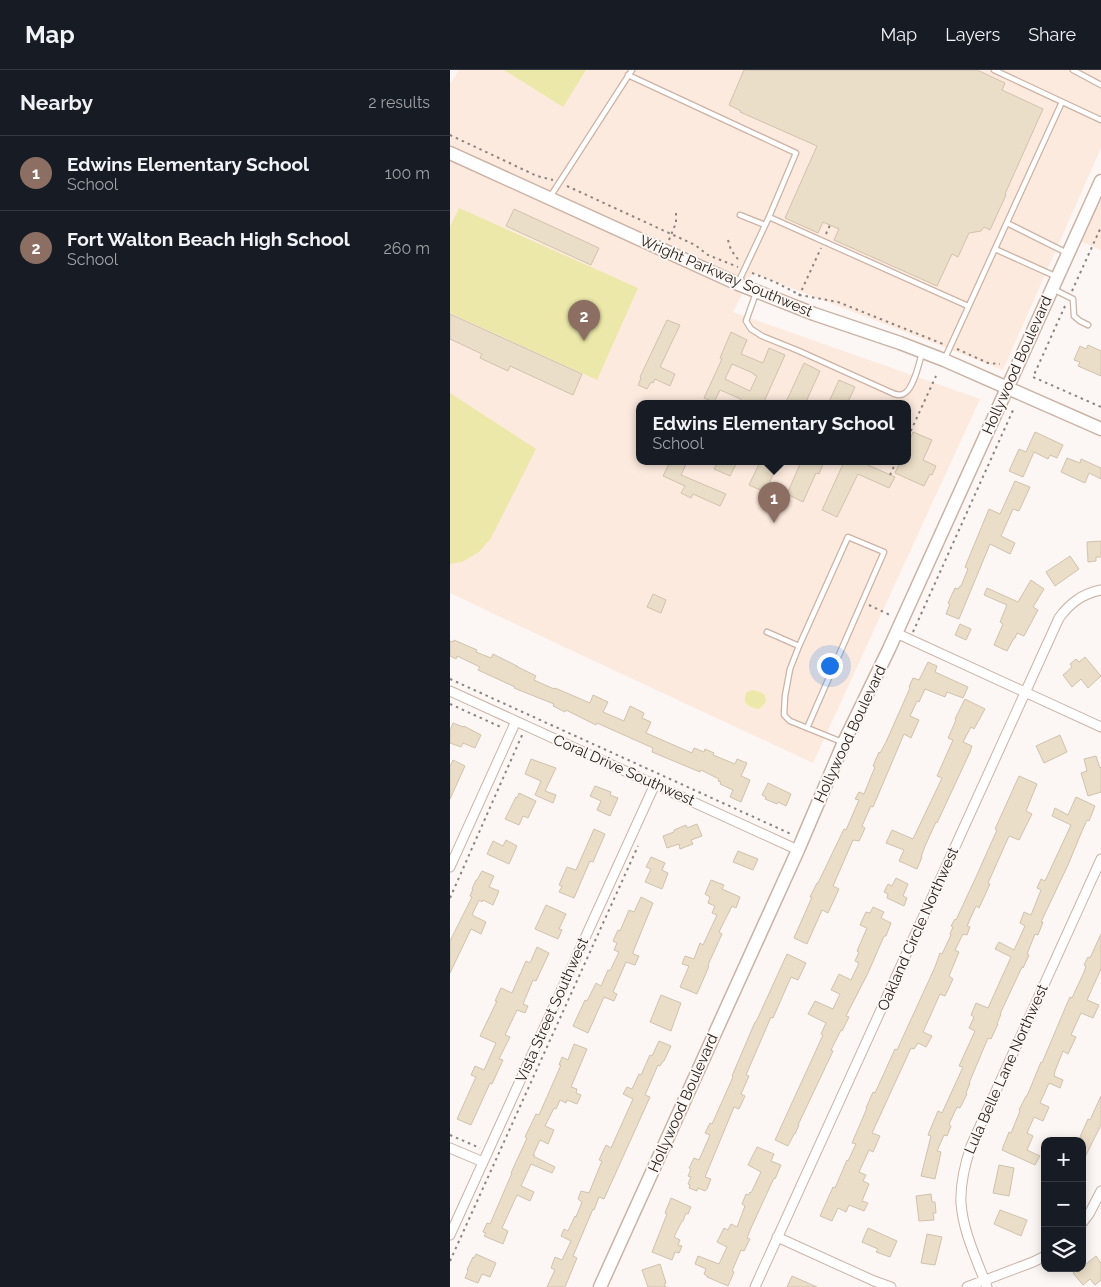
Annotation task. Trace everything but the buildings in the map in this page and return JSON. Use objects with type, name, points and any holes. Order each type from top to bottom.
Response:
[{"type":"street","name":"Wright Parkway Southwest","points":[[450,153],[738,284],[756,291],[797,301],[944,360],[1101,429]]},
{"type":"street","name":"Hollywood Boulevard","points":[[600,1287],[798,850],[844,742],[902,620],[1068,253],[1094,203],[1101,181]]},
{"type":"street","name":"Oakland Circle Northwest","points":[[755,1287],[1059,618],[1066,608],[1080,597],[1101,590]]},
{"type":"street","points":[[896,633],[1101,727]]},
{"type":"street","name":"Coral Drive Southwest","points":[[450,691],[798,850]]},
{"type":"street","points":[[450,867],[516,721]]},
{"type":"street","name":"Vista Street Southwest","points":[[450,1235],[655,784]]},
{"type":"street","name":"Lula Belle Lane Northwest","points":[[986,1284],[971,1246],[963,1213],[961,1185],[964,1166],[971,1146],[1101,859]]},
{"type":"street","points":[[450,1148],[483,1162]]},
{"type":"street","points":[[1086,1218],[1101,1191]]},
{"type":"street","points":[[777,1237],[891,1287]]},
{"type":"street","points":[[967,1287],[986,1284],[1041,1258]]},
{"type":"lane","points":[[549,198],[632,70]]},
{"type":"lane","points":[[994,70],[1101,120]]},
{"type":"lane","points":[[1073,70],[1101,85]]},
{"type":"lane","points":[[628,75],[796,153],[738,284]]},
{"type":"lane","points":[[944,360],[1062,102]]},
{"type":"lane","points":[[740,215],[765,225]]},
{"type":"lane","points":[[769,217],[968,306]]},
{"type":"lane","points":[[1007,223],[1068,253]]},
{"type":"lane","points":[[995,249],[1055,283],[1073,299],[1074,316],[1088,325]]},
{"type":"lane","points":[[756,291],[746,321],[751,329],[762,336],[890,392],[899,395],[905,393],[911,385],[923,352]]},
{"type":"lane","points":[[807,728],[884,552],[848,537],[790,669],[784,715],[790,721],[807,728],[844,742]]},
{"type":"lane","points":[[767,632],[799,646]]},
{"type":"path","points":[[450,135],[537,176],[551,179],[695,245],[708,255],[775,282],[797,301],[838,302],[988,363],[1000,364]]},
{"type":"path","points":[[664,250],[676,223],[676,209]]},
{"type":"path","points":[[797,301],[830,225]]},
{"type":"path","points":[[728,240],[731,250],[740,262]]},
{"type":"path","points":[[911,430],[936,376]]},
{"type":"path","points":[[1033,377],[1101,407]]},
{"type":"path","points":[[910,640],[1014,408]]},
{"type":"path","points":[[890,475],[895,465]]},
{"type":"path","points":[[862,602],[916,627]]},
{"type":"path","points":[[450,679],[791,834]]},
{"type":"path","points":[[450,898],[523,733]]},
{"type":"path","points":[[450,1261],[641,841]]},
{"type":"path","points":[[450,1135],[480,1149]]},
{"type":"shaded area","points":[[459,70],[1101,70],[1101,148],[1003,370],[753,273],[733,312],[980,399],[813,763],[450,593],[450,84]]},
{"type":"shaded area","points":[[504,70],[586,70],[563,107]]},
{"type":"shaded area","points":[[1101,196],[1101,250],[1080,241]]},
{"type":"shaded area","points":[[459,208],[638,288],[597,380],[450,313],[450,227]]},
{"type":"shaded area","points":[[450,393],[536,449],[491,538],[479,552],[462,562],[450,564]]},
{"type":"shaded area","points":[[753,690],[765,695],[766,702],[759,709],[751,707],[745,702],[747,692]]},
{"type":"place","name":"Fort Walton Beach High School","points":[[584,341]]},
{"type":"place","name":"Edwins Elementary School","points":[[774,523]]}]
